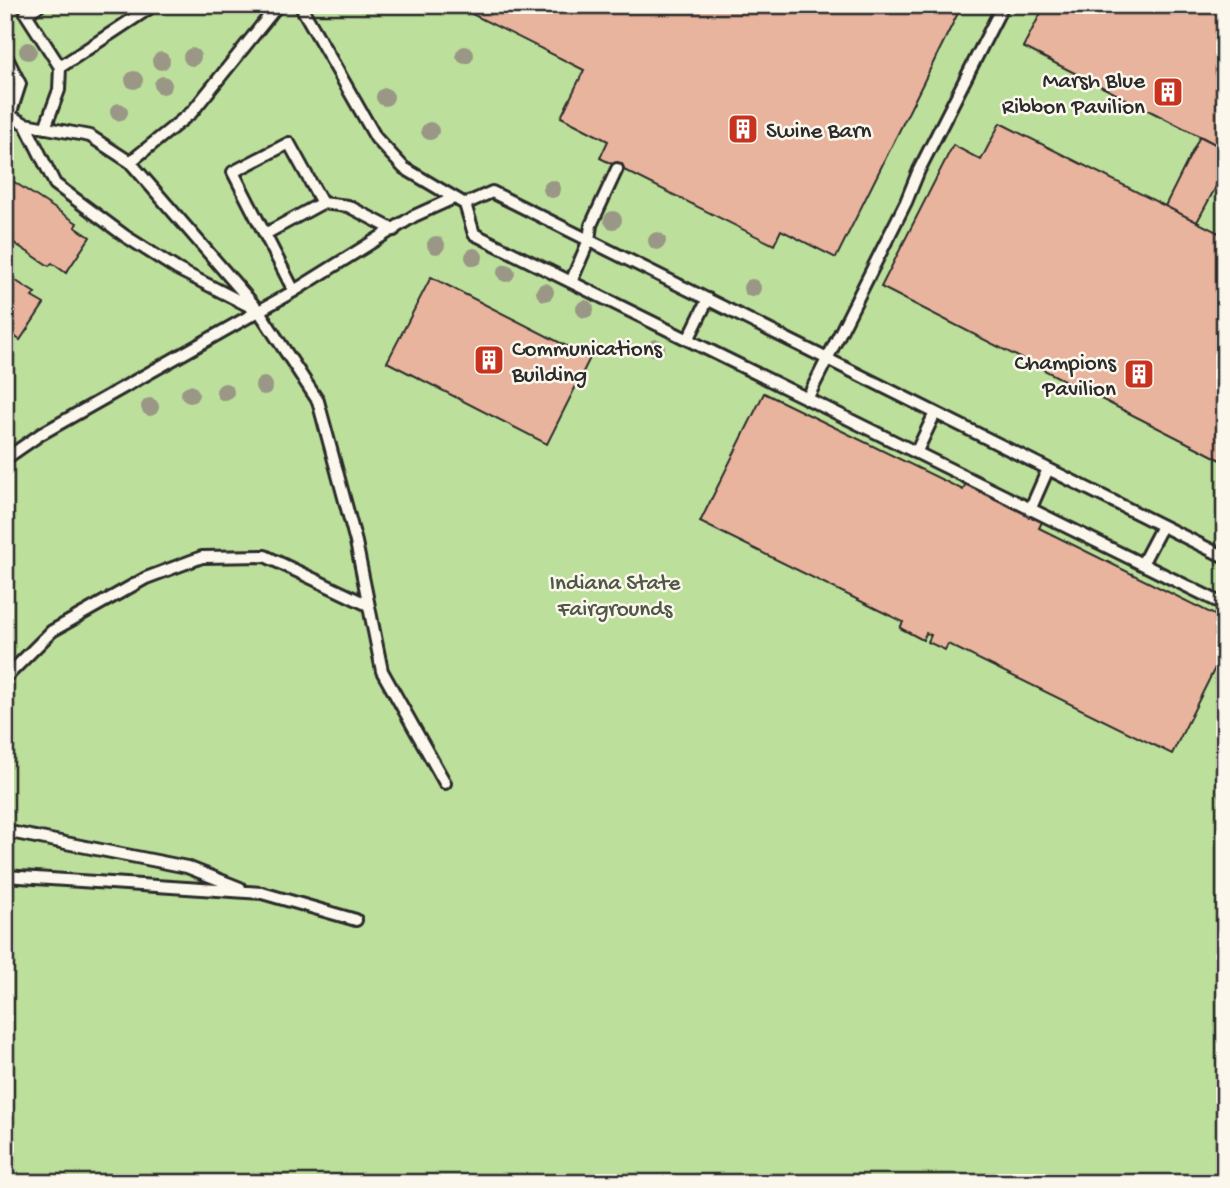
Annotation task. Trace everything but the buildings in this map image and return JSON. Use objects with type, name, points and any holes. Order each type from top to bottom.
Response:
[{"type":"lane","points":[[40,5],[26,14],[60,67],[60,90],[45,128]]},
{"type":"lane","points":[[60,67],[154,5]]},
{"type":"lane","points":[[130,162],[192,112],[278,5]]},
{"type":"lane","points":[[300,5],[376,138],[404,168],[465,204],[474,234],[1225,605]]},
{"type":"lane","points":[[807,399],[1003,5]]},
{"type":"lane","points":[[5,54],[20,84],[7,114],[25,124],[90,136],[130,162],[259,311],[317,401],[356,542],[382,671],[445,783]]},
{"type":"lane","points":[[25,124],[55,184],[125,236],[177,269],[259,311]]},
{"type":"lane","points":[[294,291],[233,172],[289,143],[322,202]]},
{"type":"lane","points":[[571,282],[589,240],[591,225],[617,169]]},
{"type":"lane","points":[[465,204],[492,192],[1225,557]]},
{"type":"lane","points":[[5,459],[41,434],[294,291],[414,216],[454,198]]},
{"type":"lane","points":[[265,234],[322,202],[348,206],[394,230]]},
{"type":"lane","points":[[688,340],[708,299]]},
{"type":"lane","points":[[916,453],[935,412]]},
{"type":"lane","points":[[1030,510],[1048,469]]},
{"type":"lane","points":[[1142,565],[1162,526]]},
{"type":"lane","points":[[5,678],[52,631],[146,578],[202,557],[265,556],[368,605]]},
{"type":"lane","points":[[5,831],[187,867],[248,892]]},
{"type":"lane","points":[[5,876],[262,893],[356,920]]},
{"type":"green space","name":"Indiana State Fairgrounds","points":[[5,5],[1225,5],[1225,1183],[5,1183]]},
{"type":"place","name":"Marsh Blue Ribbon Pavilion","points":[[1168,92]]},
{"type":"place","name":"Swine Barn","points":[[743,129]]},
{"type":"place","name":"Communications Building","points":[[489,360]]},
{"type":"place","name":"Champions Pavilion","points":[[1139,374]]}]
